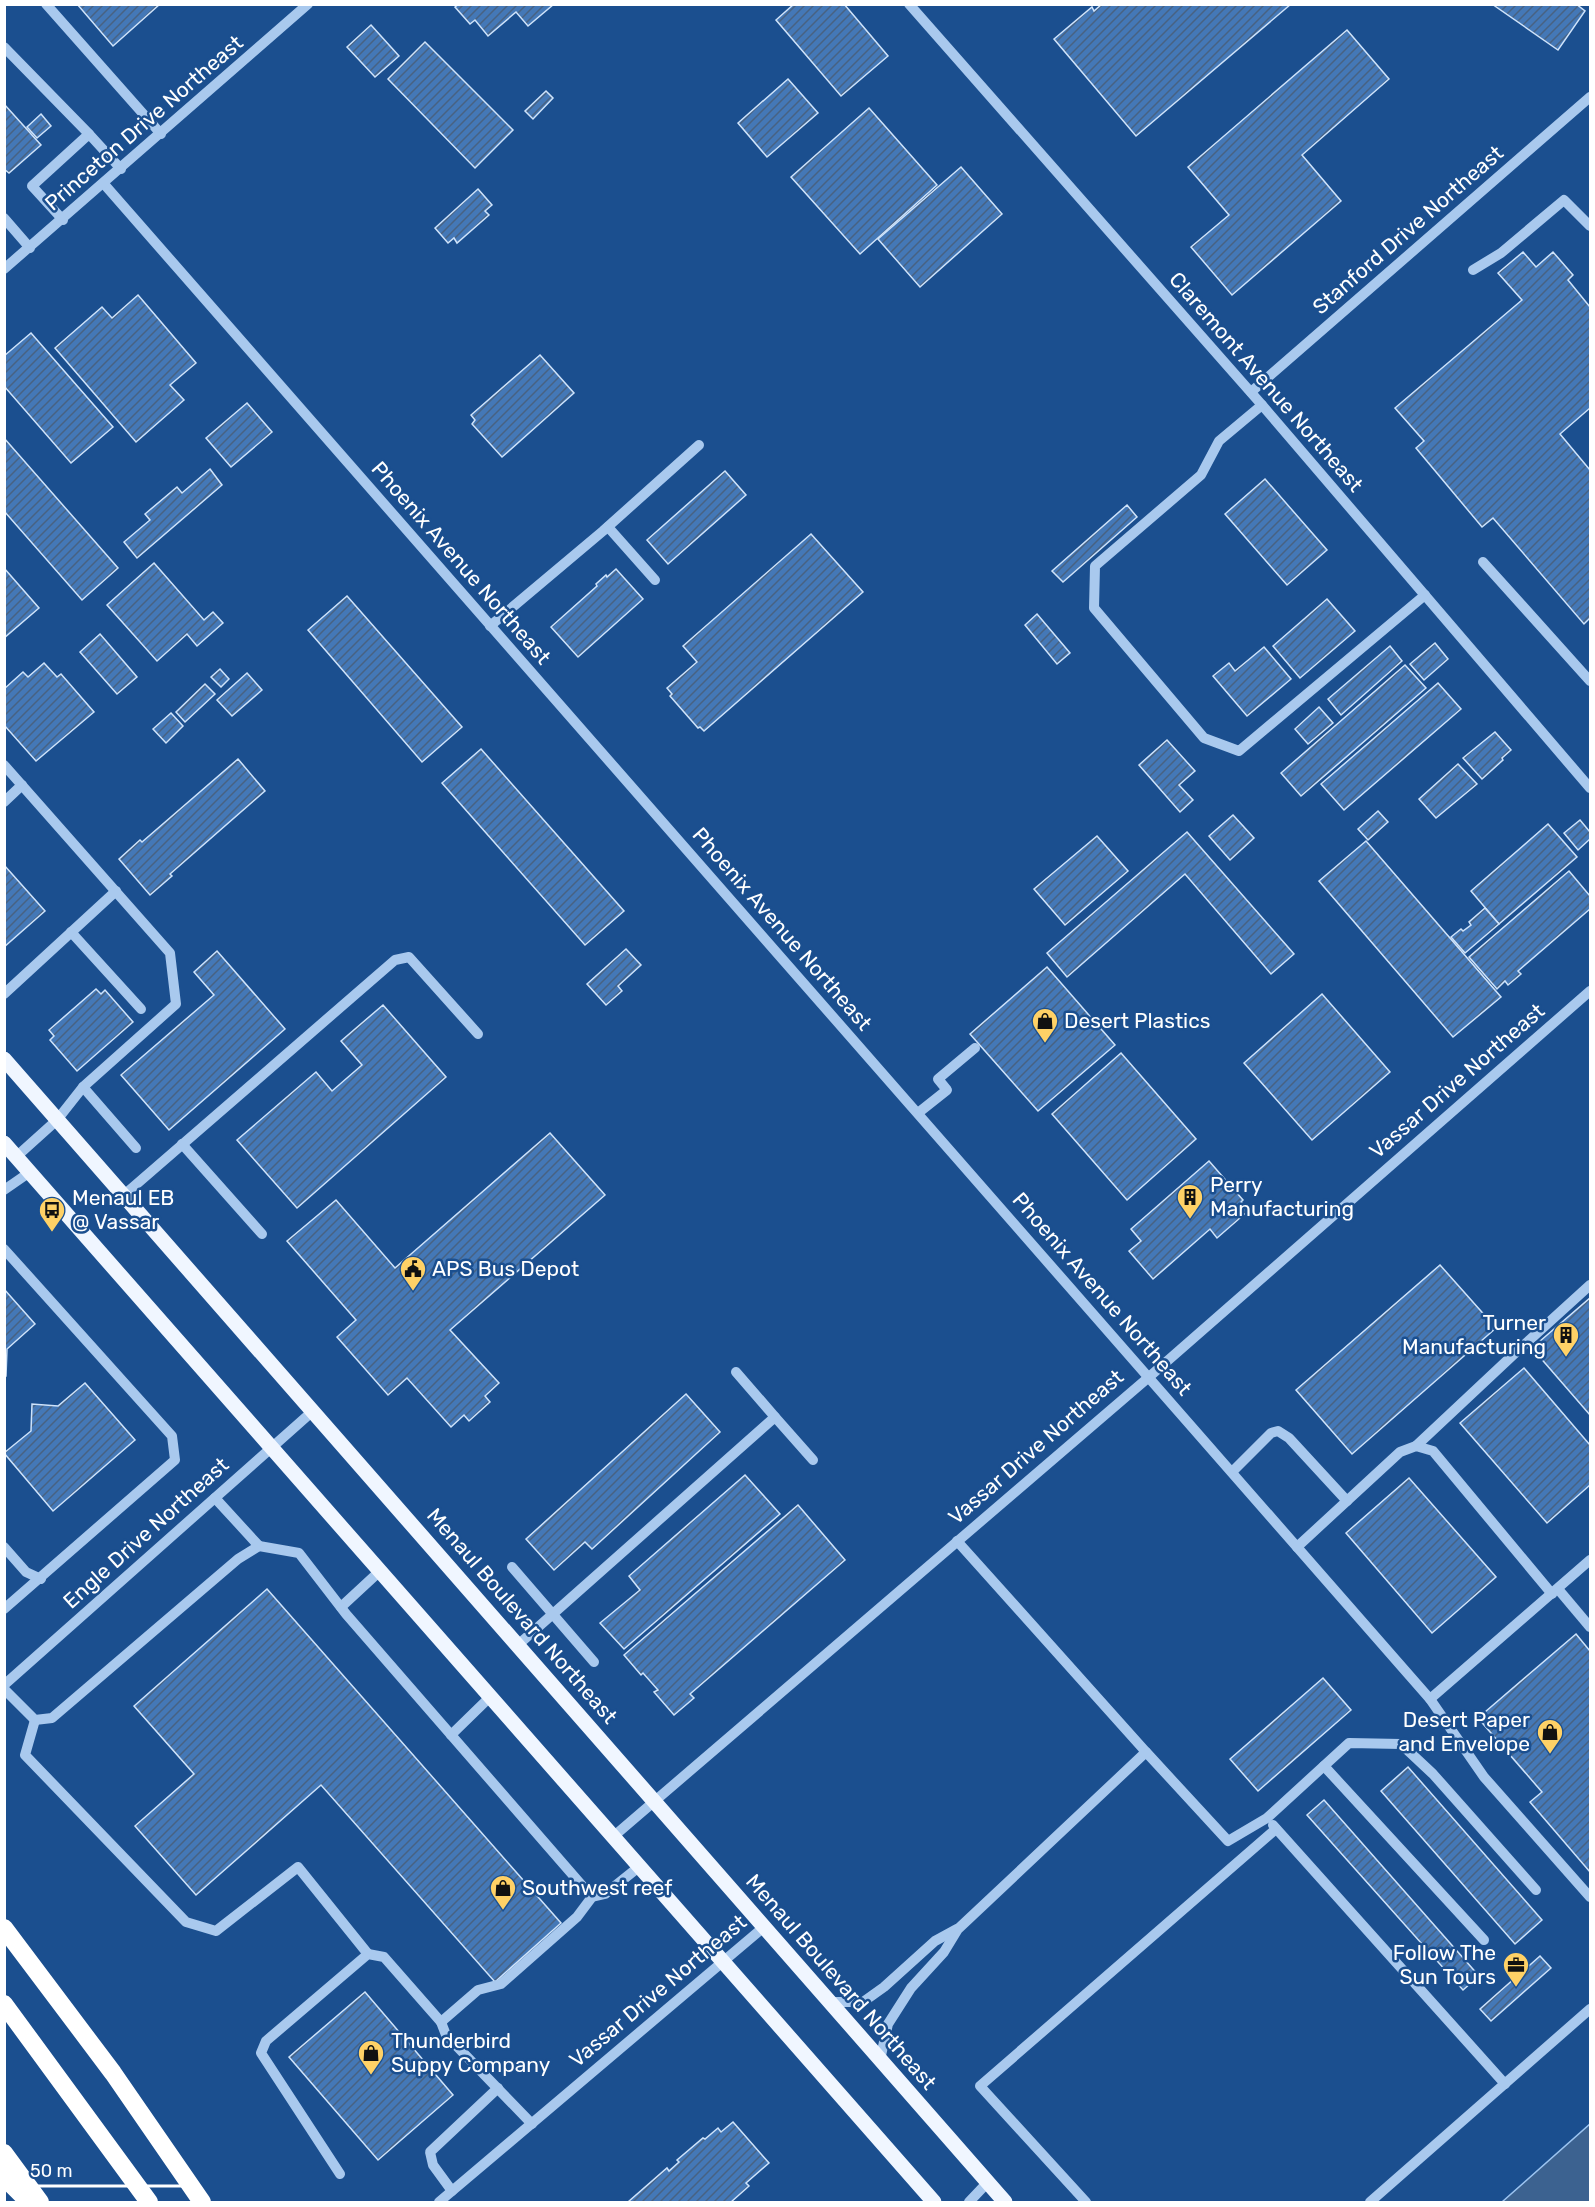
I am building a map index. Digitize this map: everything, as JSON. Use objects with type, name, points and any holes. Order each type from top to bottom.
[{"type":"highway","points":[[4,1928],[113,2073],[202,2202]]},
{"type":"highway","points":[[4,2004],[149,2202]]},
{"type":"highway","points":[[4,2153],[40,2202]]},
{"type":"highway","points":[[4,2177],[29,2202]]},
{"type":"main road","name":"Menaul Boulevard Northeast","points":[[4,1059],[519,1644],[1005,2202]]},
{"type":"main road","points":[[4,1143],[273,1446],[934,2202]]},
{"type":"street","points":[[46,4],[161,134]]},
{"type":"street","name":"Princeton Drive Northeast","points":[[4,269],[63,220],[308,4]]},
{"type":"street","name":"Claremont Avenue Northeast","points":[[909,4],[1251,392],[1590,788]]},
{"type":"street","points":[[4,47],[121,169]]},
{"type":"street","name":"Stanford Drive Northeast","points":[[1251,392],[1590,97]]},
{"type":"street","points":[[63,220],[32,186],[89,134]]},
{"type":"street","name":"Phoenix Avenue Northeast","points":[[104,184],[1430,1699],[1484,1777],[1590,1897]]},
{"type":"street","points":[[1473,270],[1501,253],[1564,200],[1590,226]]},
{"type":"street","points":[[4,218],[30,248]]},
{"type":"street","points":[[1262,405],[1219,441],[1201,475],[1095,566],[1094,608],[1204,738],[1239,751],[1425,595]]},
{"type":"street","points":[[490,626],[608,527],[699,445]]},
{"type":"street","points":[[608,527],[655,580]]},
{"type":"street","points":[[1483,562],[1590,681]]},
{"type":"street","points":[[4,765],[170,953],[176,1004],[83,1088],[57,1119],[17,1156]]},
{"type":"street","points":[[4,802],[22,785]]},
{"type":"street","points":[[4,994],[116,891]]},
{"type":"street","points":[[71,932],[141,1009]]},
{"type":"street","points":[[124,1195],[395,960],[409,957],[478,1034]]},
{"type":"street","name":"Vassar Drive Northeast","points":[[614,1836],[1149,1377],[1590,991]]},
{"type":"street","points":[[918,1113],[949,1092],[938,1079],[975,1048]]},
{"type":"street","points":[[83,1088],[136,1148]]},
{"type":"street","points":[[182,1144],[262,1234]]},
{"type":"street","points":[[4,1190],[30,1172]]},
{"type":"street","points":[[4,1249],[172,1436],[176,1460],[4,1609]]},
{"type":"street","points":[[1297,1547],[1400,1452],[1416,1446],[1590,1285]]},
{"type":"street","points":[[736,1372],[813,1460]]},
{"type":"street","name":"Engle Drive Northeast","points":[[4,1687],[314,1410]]},
{"type":"street","points":[[519,1644],[775,1417]]},
{"type":"street","points":[[1232,1472],[1271,1433],[1278,1431],[1289,1438],[1347,1501]]},
{"type":"street","points":[[1416,1446],[1433,1450],[1555,1591],[1590,1627]]},
{"type":"street","points":[[215,1498],[259,1546],[299,1553],[341,1607],[592,1898]]},
{"type":"street","points":[[957,1541],[1228,1841],[1267,1818],[1349,1743],[1401,1744],[1433,1774],[1536,1890]]},
{"type":"street","points":[[35,1720],[52,1718],[238,1559],[259,1546]]},
{"type":"street","points":[[4,1547],[26,1572],[41,1579]]},
{"type":"street","points":[[1430,1699],[1590,1560]]},
{"type":"street","points":[[512,1568],[594,1662]]},
{"type":"street","points":[[341,1607],[381,1570]]},
{"type":"street","points":[[4,1687],[35,1720]]},
{"type":"street","points":[[451,1735],[491,1696]]},
{"type":"street","points":[[35,1720],[25,1755],[186,1922],[216,1931],[298,1867],[368,1954],[384,1957],[441,2022],[446,2035],[532,2124]]},
{"type":"street","points":[[880,2060],[888,2024],[911,1988],[944,1952],[960,1927],[1025,1863],[1146,1752]]},
{"type":"street","points":[[1324,1766],[1484,1940]]},
{"type":"street","points":[[1267,1818],[1505,2084]]},
{"type":"street","points":[[1086,2202],[980,2086],[1276,1829]]},
{"type":"street","points":[[441,2022],[478,1990],[501,1984],[577,1917],[592,1898],[605,1894],[640,1866]]},
{"type":"street","name":"Vassar Drive Northeast","points":[[439,2202],[765,1926]]},
{"type":"street","points":[[830,2002],[863,2002],[884,1987],[935,1941],[960,1927]]},
{"type":"street","points":[[340,2174],[261,2054],[266,2041],[368,1954]]},
{"type":"street","points":[[1370,2202],[1590,2009]]},
{"type":"street","points":[[452,2191],[433,2165],[430,2152],[498,2088]]},
{"type":"street","points":[[969,2202],[987,2183]]},
{"type":"water","points":[[1590,2124],[1590,2202],[1502,2202]]},
{"type":"building","points":[[77,4],[160,4],[113,46]]},
{"type":"building","points":[[459,4],[554,4],[528,26],[516,12],[488,36],[475,20],[470,24],[455,7]]},
{"type":"building","points":[[794,4],[844,4],[888,56],[841,96],[776,20]]},
{"type":"building","points":[[1102,4],[1291,4],[1136,136],[1054,39],[1092,7],[1094,11]]},
{"type":"building","points":[[1492,4],[1576,4],[1585,11],[1558,50]]},
{"type":"building","points":[[371,25],[399,56],[375,77],[347,47]]},
{"type":"building","points":[[1347,30],[1389,79],[1302,155],[1341,201],[1232,295],[1191,247],[1229,215],[1188,167]]},
{"type":"building","points":[[425,42],[513,130],[475,168],[388,79]]},
{"type":"building","points":[[788,79],[818,113],[767,157],[738,123]]},
{"type":"building","points":[[546,91],[553,98],[533,119],[525,111]]},
{"type":"building","points":[[4,104],[41,145],[9,173],[4,169]]},
{"type":"building","points":[[869,108],[937,185],[860,254],[791,177]]},
{"type":"building","points":[[41,114],[51,126],[37,138],[27,127]]},
{"type":"building","points":[[961,167],[1002,214],[920,287],[878,239]]},
{"type":"building","points":[[478,189],[492,205],[485,211],[489,215],[457,243],[454,238],[448,243],[435,228]]},
{"type":"building","points":[[1523,252],[1536,267],[1553,252],[1573,275],[1568,280],[1590,307],[1590,408],[1560,434],[1590,470],[1590,618],[1584,624],[1493,518],[1482,527],[1416,448],[1424,441],[1395,408],[1522,300],[1498,273]]},
{"type":"building","points":[[138,295],[196,363],[170,385],[184,400],[136,442],[55,348],[102,307],[112,318]]},
{"type":"building","points":[[31,333],[113,427],[71,463],[4,386],[4,356]]},
{"type":"building","points":[[540,355],[574,393],[502,457],[472,424],[475,420],[471,415]]},
{"type":"building","points":[[247,403],[272,432],[231,467],[206,438]]},
{"type":"building","points":[[4,438],[118,568],[82,600],[4,511]]},
{"type":"building","points":[[210,469],[222,485],[137,558],[124,542],[150,520],[145,514],[177,487],[182,493]]},
{"type":"building","points":[[725,471],[746,495],[668,564],[647,540]]},
{"type":"building","points":[[1265,479],[1327,550],[1287,585],[1225,514]]},
{"type":"building","points":[[1127,505],[1137,517],[1063,582],[1052,571]]},
{"type":"building","points":[[811,534],[863,592],[704,731],[698,728],[670,696],[672,694],[667,688],[697,662],[683,646]]},
{"type":"building","points":[[154,563],[204,620],[213,612],[223,623],[197,646],[187,634],[157,661],[107,605]]},
{"type":"building","points":[[4,568],[39,608],[4,638]]},
{"type":"building","points":[[616,569],[643,599],[578,657],[551,627],[597,586],[596,584],[606,575],[607,577]]},
{"type":"building","points":[[347,596],[462,727],[422,762],[308,630]]},
{"type":"building","points":[[1327,599],[1355,631],[1300,678],[1273,646]]},
{"type":"building","points":[[1037,614],[1070,653],[1057,664],[1025,625]]},
{"type":"building","points":[[100,634],[137,677],[117,694],[80,652]]},
{"type":"building","points":[[1435,643],[1448,659],[1424,680],[1410,664]]},
{"type":"building","points":[[1390,646],[1402,661],[1341,715],[1328,699]]},
{"type":"building","points":[[1264,647],[1291,679],[1247,716],[1213,676],[1229,663],[1235,671]]},
{"type":"building","points":[[44,663],[57,677],[61,674],[94,712],[36,761],[4,725],[4,689],[23,672],[28,677]]},
{"type":"building","points":[[1405,665],[1426,688],[1301,796],[1281,773]]},
{"type":"building","points":[[220,669],[229,679],[221,687],[211,677]]},
{"type":"building","points":[[247,673],[262,690],[232,716],[217,700]]},
{"type":"building","points":[[1438,683],[1461,709],[1344,810],[1321,784]]},
{"type":"building","points":[[205,684],[215,694],[185,722],[176,712]]},
{"type":"building","points":[[1319,707],[1333,723],[1308,744],[1295,729]]},
{"type":"building","points":[[171,713],[183,726],[166,743],[153,729]]},
{"type":"building","points":[[1495,732],[1511,750],[1482,779],[1463,758]]},
{"type":"building","points":[[1167,740],[1195,771],[1179,785],[1193,800],[1180,812],[1139,765]]},
{"type":"building","points":[[481,749],[624,911],[585,945],[442,783]]},
{"type":"building","points":[[238,759],[265,791],[170,874],[172,876],[150,895],[119,859]]},
{"type":"building","points":[[1458,764],[1477,784],[1436,818],[1419,799]]},
{"type":"building","points":[[1378,811],[1388,822],[1368,840],[1358,829]]},
{"type":"building","points":[[1233,815],[1254,838],[1230,860],[1209,836]]},
{"type":"building","points":[[1580,820],[1590,832],[1590,839],[1578,850],[1564,833]]},
{"type":"building","points":[[1548,824],[1577,857],[1499,924],[1471,891]]},
{"type":"building","points":[[1187,832],[1294,954],[1271,974],[1185,874],[1067,977],[1047,953]]},
{"type":"building","points":[[1097,836],[1128,871],[1065,925],[1034,889]]},
{"type":"building","points":[[1366,841],[1501,997],[1453,1037],[1319,881]]},
{"type":"building","points":[[4,865],[45,911],[4,947]]},
{"type":"building","points":[[1569,871],[1590,896],[1590,909],[1518,971],[1521,974],[1508,985],[1505,981],[1497,989],[1469,957]]},
{"type":"building","points":[[1485,908],[1499,924],[1465,953],[1451,937],[1471,925],[1469,922]]},
{"type":"building","points":[[626,949],[641,965],[618,986],[622,991],[606,1005],[587,984]]},
{"type":"building","points":[[217,951],[285,1029],[169,1130],[121,1075],[214,995],[194,972]]},
{"type":"building","points":[[1047,967],[1115,1045],[1038,1111],[970,1034]]},
{"type":"building","points":[[96,989],[101,994],[105,990],[133,1022],[77,1071],[50,1040],[54,1036],[49,1030]]},
{"type":"building","points":[[1322,994],[1390,1072],[1312,1140],[1244,1063]]},
{"type":"building","points":[[383,1005],[446,1077],[297,1208],[237,1140],[316,1072],[332,1091],[362,1065],[341,1041]]},
{"type":"building","points":[[1121,1053],[1196,1139],[1127,1200],[1052,1114]]},
{"type":"building","name":"APS Bus Depot","points":[[550,1133],[605,1195],[450,1330],[499,1383],[485,1396],[490,1402],[469,1421],[464,1415],[451,1427],[407,1378],[388,1395],[337,1337],[356,1320],[287,1241],[336,1200],[395,1268]]},
{"type":"building","name":"Perry Manufacturing","points":[[1209,1161],[1243,1200],[1241,1202],[1248,1211],[1217,1238],[1210,1229],[1153,1279],[1129,1251],[1141,1241],[1131,1229]]},
{"type":"building","points":[[1440,1265],[1496,1328],[1352,1454],[1296,1390]]},
{"type":"building","points":[[4,1289],[35,1324],[7,1349],[6,1376],[4,1376]]},
{"type":"building","name":"Turner Manufacturing","points":[[1590,1298],[1590,1415],[1532,1348]]},
{"type":"building","points":[[1524,1368],[1590,1445],[1590,1485],[1547,1523],[1460,1423]]},
{"type":"building","points":[[85,1383],[135,1440],[53,1511],[4,1453],[31,1431],[32,1404],[58,1406]]},
{"type":"building","points":[[686,1394],[720,1432],[592,1549],[585,1542],[554,1570],[526,1539]]},
{"type":"building","points":[[745,1475],[780,1514],[624,1649],[600,1623],[640,1590],[629,1576]]},
{"type":"building","points":[[1409,1478],[1496,1577],[1432,1633],[1346,1533]]},
{"type":"building","points":[[798,1505],[845,1560],[690,1694],[694,1698],[674,1715],[654,1692],[658,1690],[624,1655]]},
{"type":"building","points":[[267,1589],[561,1923],[495,1982],[321,1785],[196,1895],[135,1826],[194,1774],[134,1706]]},
{"type":"building","name":"Desert Paper and Envelope","points":[[1576,1634],[1590,1651],[1590,1872],[1530,1802],[1542,1792],[1478,1718]]},
{"type":"building","points":[[1323,1678],[1351,1710],[1258,1791],[1230,1759]]},
{"type":"building","points":[[1408,1767],[1542,1920],[1515,1944],[1381,1791]]},
{"type":"building","points":[[1324,1800],[1479,1976],[1463,1990],[1307,1815]]},
{"type":"building","name":"Follow The Sun Tours","points":[[1540,1956],[1551,1968],[1491,2021],[1480,2009]]},
{"type":"building","name":"Thunderbird Suppy Company","points":[[365,1992],[453,2095],[378,2160],[289,2057]]},
{"type":"building","points":[[733,2122],[769,2163],[746,2183],[749,2186],[731,2202],[628,2202],[667,2168],[669,2171],[679,2162],[677,2160],[703,2138],[705,2139],[718,2128],[721,2132]]},
{"type":"place","name":"Desert Plastics","points":[[1045,1044]]},
{"type":"place","name":"Perry Manufacturing","points":[[1190,1220]]},
{"type":"place","name":"Menaul EB @ Vassar","points":[[52,1233]]},
{"type":"place","name":"APS Bus Depot","points":[[413,1292]]},
{"type":"place","name":"Turner Manufacturing","points":[[1566,1358]]},
{"type":"place","name":"Desert Paper and Envelope","points":[[1550,1755]]},
{"type":"place","name":"Southwest reef","points":[[503,1911]]},
{"type":"place","name":"Follow The Sun Tours","points":[[1516,1988]]},
{"type":"place","name":"Thunderbird Suppy Company","points":[[371,2076]]}]
